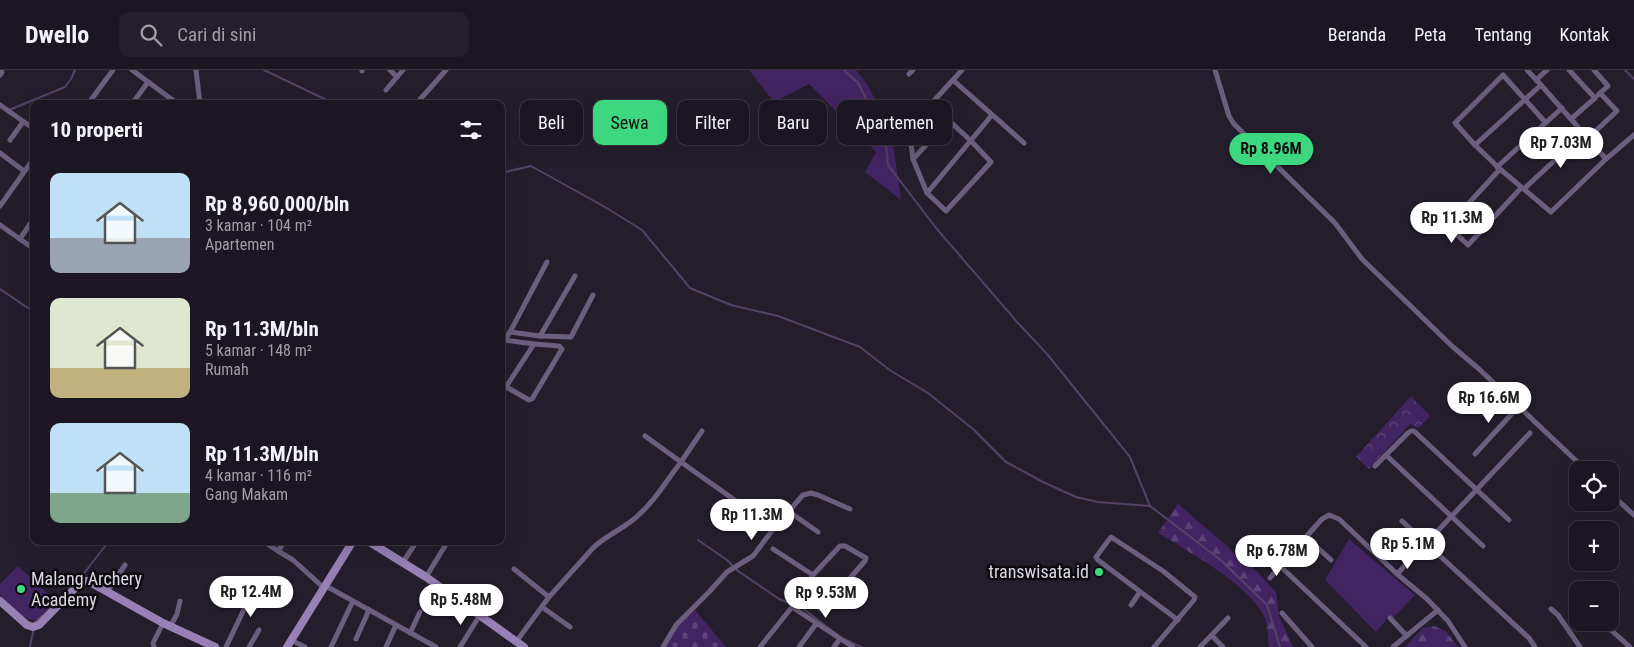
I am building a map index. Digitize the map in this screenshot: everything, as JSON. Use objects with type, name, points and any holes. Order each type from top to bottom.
[{"type":"street","points":[[0,70],[2,72],[0,75]]},
{"type":"street","points":[[91,100],[113,70]]},
{"type":"street","points":[[132,70],[172,100]]},
{"type":"street","points":[[196,70],[200,100]]},
{"type":"street","points":[[390,70],[397,77]]},
{"type":"street","points":[[386,90],[403,70]]},
{"type":"street","points":[[420,100],[446,70]]},
{"type":"street","points":[[935,100],[962,70]]},
{"type":"street","points":[[1215,70],[1229,116],[1234,124],[1335,223],[1362,260],[1576,461]]},
{"type":"street","points":[[1527,70],[1606,158]]},
{"type":"street","points":[[1475,145],[1526,99],[1547,70]]},
{"type":"street","points":[[1569,70],[1595,98]]},
{"type":"street","points":[[1571,119],[1608,86],[1594,70]]},
{"type":"street","points":[[1546,123],[1503,75],[1455,123],[1498,168],[1551,212],[1606,158],[1634,135]]},
{"type":"street","points":[[953,80],[1024,143]]},
{"type":"street","points":[[135,100],[148,82]]},
{"type":"street","points":[[1562,108],[1498,168],[1448,226],[1468,245],[1523,189],[1617,111],[1600,93]]},
{"type":"street","points":[[0,106],[30,127]]},
{"type":"street","points":[[927,193],[992,114]]},
{"type":"street","points":[[10,140],[22,121]]},
{"type":"street","points":[[911,145],[913,159],[927,193],[946,211],[990,162],[952,123]]},
{"type":"street","points":[[913,159],[926,145]]},
{"type":"street","points":[[0,153],[24,171]]},
{"type":"street","points":[[0,206],[30,163]]},
{"type":"street","points":[[20,238],[30,224]]},
{"type":"street","points":[[0,225],[30,246]]},
{"type":"street","points":[[505,338],[510,332],[547,262]]},
{"type":"street","points":[[540,336],[575,276]]},
{"type":"street","points":[[510,332],[540,336],[571,337],[593,295]]},
{"type":"street","points":[[505,341],[561,346],[562,349],[532,399],[529,400],[505,387]]},
{"type":"street","points":[[505,383],[534,344]]},
{"type":"street","points":[[1475,454],[1518,407]]},
{"type":"street","points":[[1375,466],[1411,430],[1414,431],[1509,520]]},
{"type":"street","points":[[516,642],[550,596],[600,541],[640,514],[681,462],[702,431]]},
{"type":"street","points":[[1397,574],[1530,433]]},
{"type":"street","points":[[645,436],[774,528]]},
{"type":"street","points":[[1386,455],[1483,546]]},
{"type":"street","points":[[662,647],[676,625],[710,592],[727,572],[753,556],[774,528],[803,495],[811,493],[818,495],[850,510]]},
{"type":"street","points":[[1619,501],[1634,515]]},
{"type":"street","points":[[788,512],[818,532]]},
{"type":"street","points":[[1270,578],[1322,519],[1329,515],[1336,517],[1397,574],[1428,599],[1448,621],[1465,647]]},
{"type":"street","points":[[1402,521],[1529,638],[1535,647]]},
{"type":"street","points":[[1154,647],[1178,620],[1194,600],[1194,595],[1164,571],[1111,537],[1096,558],[1178,620]]},
{"type":"street","points":[[1306,537],[1331,560]]},
{"type":"street","points":[[269,545],[293,560],[325,587],[436,647]]},
{"type":"street","points":[[278,551],[282,545]]},
{"type":"street","points":[[305,647],[289,644],[351,545]]},
{"type":"street","points":[[375,545],[426,577],[524,647]]},
{"type":"street","points":[[403,562],[414,545]]},
{"type":"street","points":[[426,577],[446,545]]},
{"type":"street","points":[[760,647],[792,605],[793,592],[800,592],[819,609],[824,608],[866,558],[845,546],[840,546],[800,592]]},
{"type":"street","points":[[773,549],[813,575]]},
{"type":"street","points":[[106,593],[125,565]]},
{"type":"street","points":[[1280,566],[1366,647]]},
{"type":"street","points":[[514,569],[550,596]]},
{"type":"street","points":[[226,647],[258,580]]},
{"type":"street","points":[[0,600],[27,625],[33,627],[39,625],[83,581],[88,581],[106,593],[166,625],[216,647]]},
{"type":"street","points":[[1131,605],[1140,592]]},
{"type":"street","points":[[154,647],[153,643],[177,614],[180,601]]},
{"type":"street","points":[[331,647],[353,601]]},
{"type":"street","points":[[792,605],[816,624],[853,647]]},
{"type":"street","points":[[542,607],[570,627]]},
{"type":"street","points":[[1551,609],[1558,615],[1580,647]]},
{"type":"street","points":[[356,639],[369,610]]},
{"type":"street","points":[[1393,647],[1438,610]]},
{"type":"street","points":[[410,632],[420,612]]},
{"type":"street","points":[[1282,613],[1312,647]]},
{"type":"street","points":[[460,647],[480,615]]},
{"type":"street","points":[[1200,647],[1228,618]]},
{"type":"street","points":[[1390,618],[1406,636]]},
{"type":"street","points":[[799,647],[816,624]]},
{"type":"street","points":[[386,647],[396,626]]},
{"type":"street","points":[[248,647],[259,630]]},
{"type":"street","points":[[1613,631],[1630,647]]},
{"type":"street","points":[[1212,636],[1223,647]]},
{"type":"street","points":[[834,647],[840,640]]},
{"type":"green space","points":[[749,70],[856,70],[867,84],[875,100],[837,100],[837,112],[827,100],[809,84],[778,100],[772,100]]},
{"type":"green space","points":[[869,145],[893,145],[901,200],[865,172],[876,152]]},
{"type":"green space","points":[[1411,396],[1430,416],[1419,428],[1410,424],[1369,469],[1356,457]]},
{"type":"green space","points":[[1178,504],[1235,555],[1246,560],[1276,592],[1279,616],[1293,647],[1269,647],[1264,616],[1245,592],[1201,559],[1158,533]]},
{"type":"green space","points":[[1349,539],[1415,595],[1393,618],[1390,615],[1376,632],[1325,580]]},
{"type":"green space","name":"Malang Archery Academy","points":[[18,566],[56,602],[36,620],[21,614],[0,595],[0,584]]},
{"type":"green space","points":[[695,610],[726,647],[664,647],[678,626]]},
{"type":"green space","points":[[1434,626],[1446,631],[1458,647],[1405,647],[1423,628]]},
{"type":"waterway","points":[[33,100],[65,87],[75,70]]},
{"type":"waterway","points":[[264,70],[327,100]]},
{"type":"waterway","points":[[844,70],[858,83],[885,134],[888,165],[936,228],[1047,354],[1130,457],[1150,506],[1222,561],[1267,605],[1280,647]]},
{"type":"waterway","points":[[1625,70],[1634,79]]},
{"type":"waterway","points":[[9,110],[30,101]]},
{"type":"waterway","points":[[505,172],[531,166],[642,230],[690,288],[731,305],[778,316],[860,347],[891,371],[928,393],[973,429],[1006,462],[1043,482],[1076,497],[1098,502],[1150,506]]},
{"type":"waterway","points":[[0,289],[30,309]]},
{"type":"waterway","points":[[698,540],[727,560],[738,571],[779,599],[802,608],[838,635]]},
{"type":"waterway","points":[[78,581],[106,545]]},
{"type":"waterway","points":[[34,623],[51,608]]},
{"type":"waterway","points":[[30,647],[33,632]]},
{"type":"waterway","points":[[844,639],[861,647]]},
{"type":"place","name":"transwisata.id","points":[[1099,572]]},
{"type":"place","name":"Malang Archery Academy","points":[[21,589]]}]
